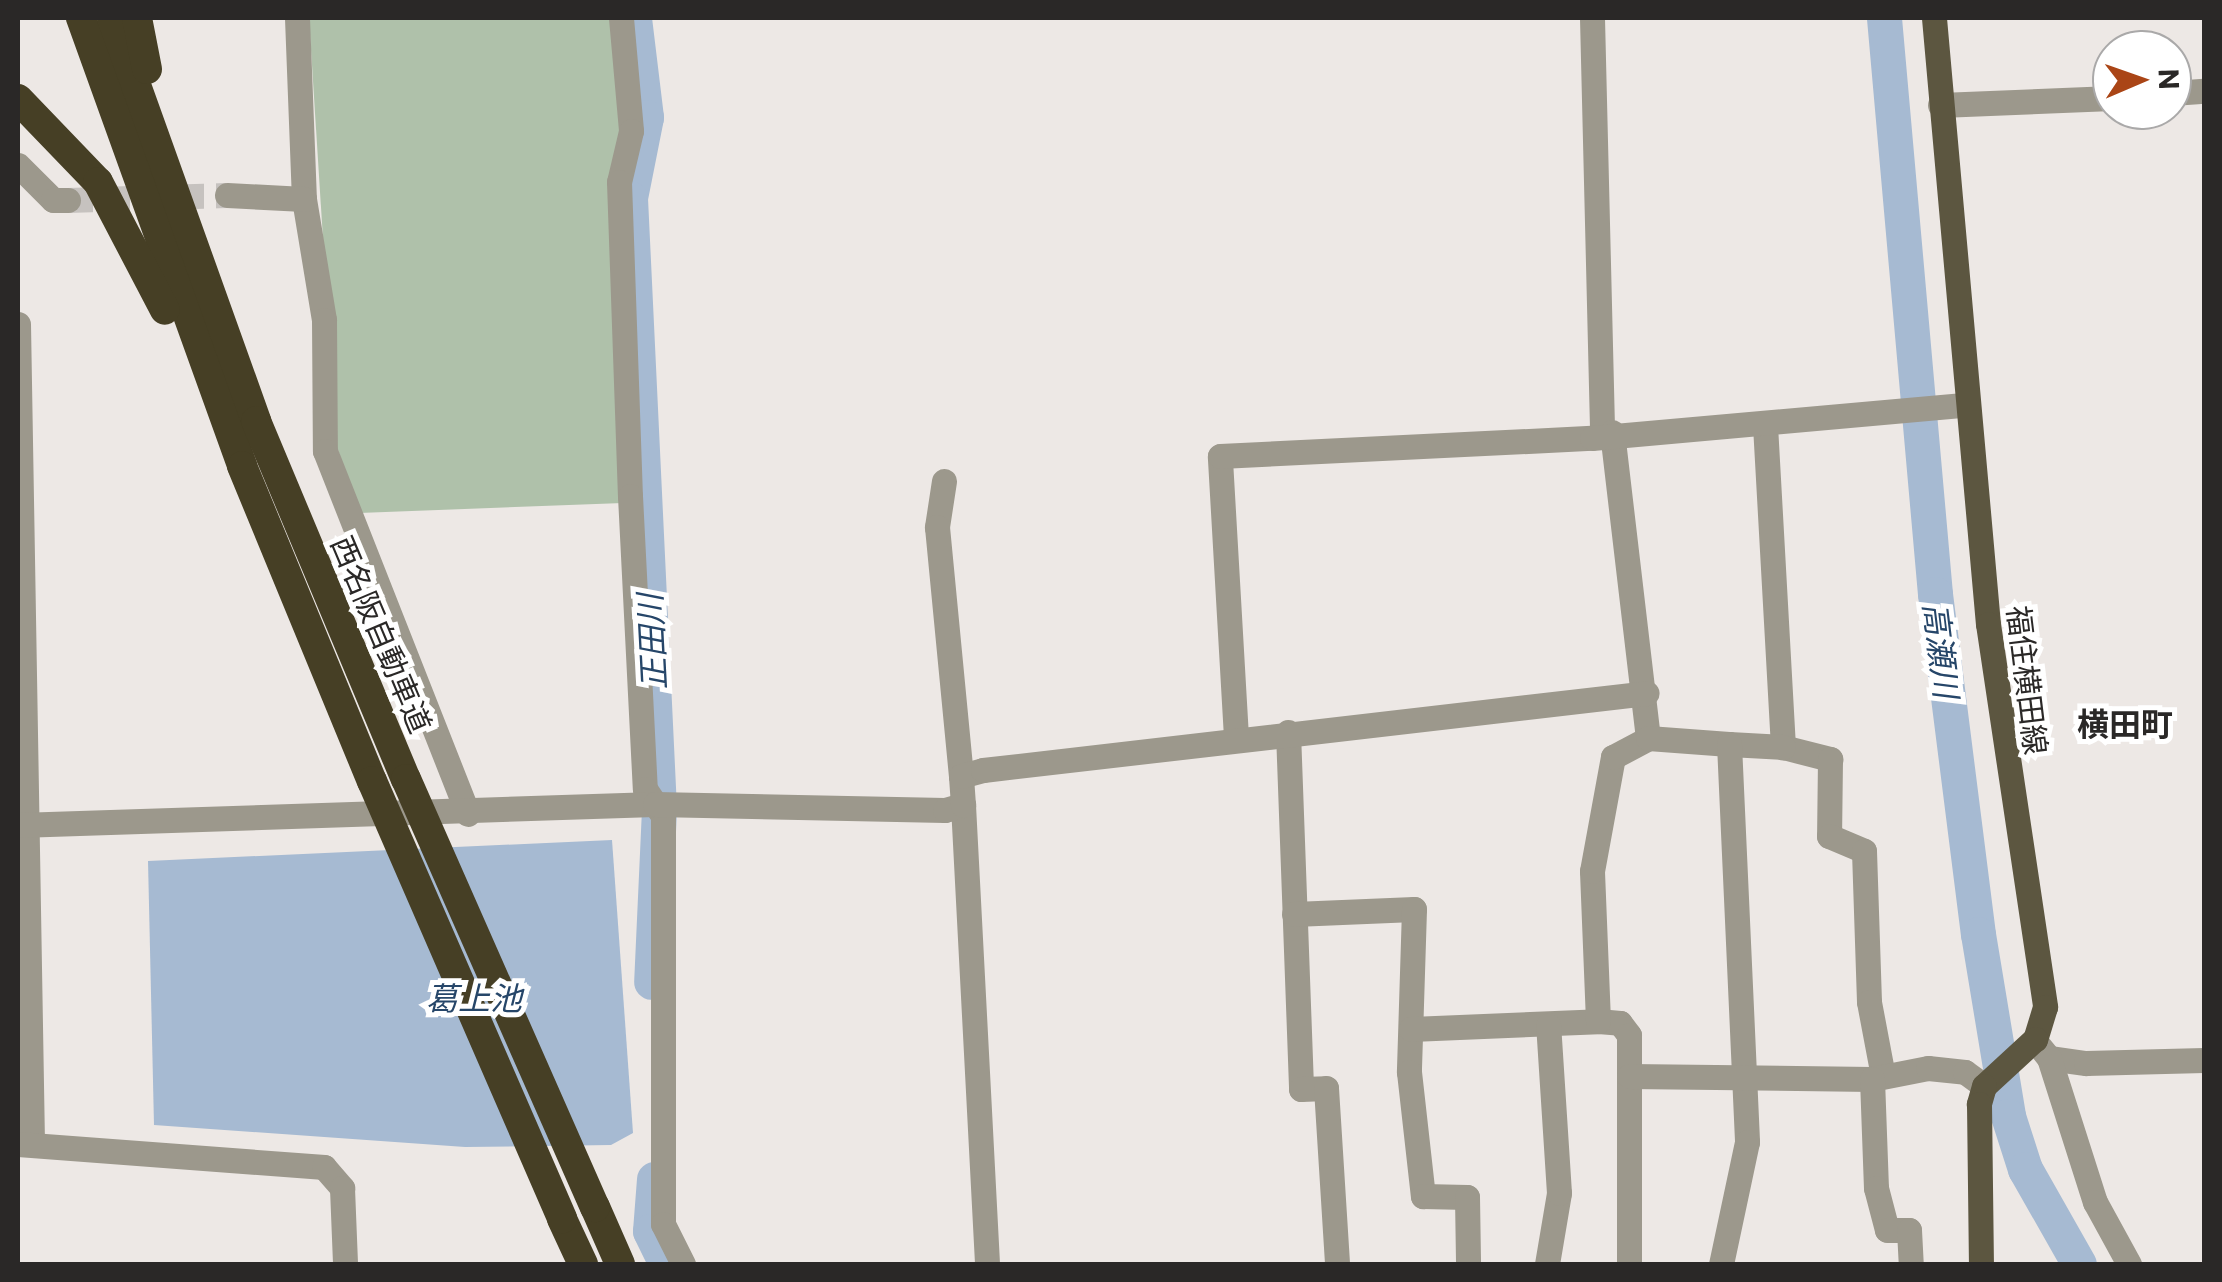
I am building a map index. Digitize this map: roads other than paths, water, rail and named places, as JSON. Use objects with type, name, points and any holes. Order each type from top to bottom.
[{"type":"highway","points":[[81,18],[242,466],[372,781],[583,1264]]},
{"type":"highway","name":"西名阪自動車道","points":[[112,18],[256,421],[406,779],[620,1264]]},
{"type":"highway","points":[[137,18],[256,421]]},
{"type":"highway","points":[[18,100],[104,191],[242,466]]},
{"type":"main road","name":"福住横田線","points":[[1934,18],[1956,406],[2045,1007],[2042,1049]]},
{"type":"main road","points":[[1980,1264],[1984,1086],[2042,1049]]},
{"type":"street","points":[[297,18],[304,199],[324,320],[325,451],[468,814]]},
{"type":"street","points":[[621,18],[631,130],[619,182],[645,790],[655,804],[664,836],[663,1224],[683,1264]]},
{"type":"street","points":[[1592,18],[1607,434],[1646,694],[1648,738]]},
{"type":"street","points":[[1940,106],[2092,99]]},
{"type":"street","points":[[18,164],[53,200],[68,200]]},
{"type":"street","points":[[227,195],[304,199]]},
{"type":"street","points":[[18,324],[25,1144],[324,1167],[342,1188],[344,1264]]},
{"type":"street","points":[[1236,737],[1220,456],[1766,424],[1956,406]]},
{"type":"street","points":[[1766,424],[1783,747]]},
{"type":"street","points":[[944,481],[937,527],[963,805],[987,1264]]},
{"type":"street","points":[[961,776],[1236,737],[1646,694]]},
{"type":"street","points":[[1288,732],[1300,1090],[1326,1088],[1338,1264]]},
{"type":"street","points":[[1598,1021],[1598,832],[1613,757],[1648,738],[1783,747],[1830,759],[1829,836],[1864,851],[1869,1002],[1878,1077],[1876,1188],[1888,1230],[1910,1230],[1911,1264]]},
{"type":"street","points":[[1721,1264],[1747,1142],[1729,744]]},
{"type":"street","points":[[23,822],[468,814],[655,804],[963,805]]},
{"type":"street","points":[[1294,914],[1414,909],[1411,1028],[1422,1196],[1467,1197],[1468,1264]]},
{"type":"street","points":[[1411,1028],[1620,1023],[1629,1036],[1628,1264]]},
{"type":"street","points":[[1547,1264],[1560,1193],[1548,1025]]},
{"type":"street","points":[[2129,1264],[2095,1202],[2042,1049],[2204,1060]]},
{"type":"street","points":[[1629,1076],[1744,1070],[1878,1077],[1928,1068],[1965,1072],[1984,1086]]},
{"type":"water","name":"葛上池","points":[[612,840],[633,1133],[611,1145],[465,1147],[154,1125],[148,861]]},
{"type":"waterway","name":"正田川","points":[[634,18],[646,117],[630,198],[659,809],[651,982]]},
{"type":"waterway","name":"高瀬川","points":[[1884,18],[1935,594],[1978,934],[2008,1116],[2025,1169],[2079,1264]]},
{"type":"waterway","name":"正田川","points":[[654,1179],[650,1231],[666,1264]]},
{"type":"tunnel","points":[[68,200],[227,195]]},
{"type":"district","name":"横田町","points":[[2125,723]]}]
